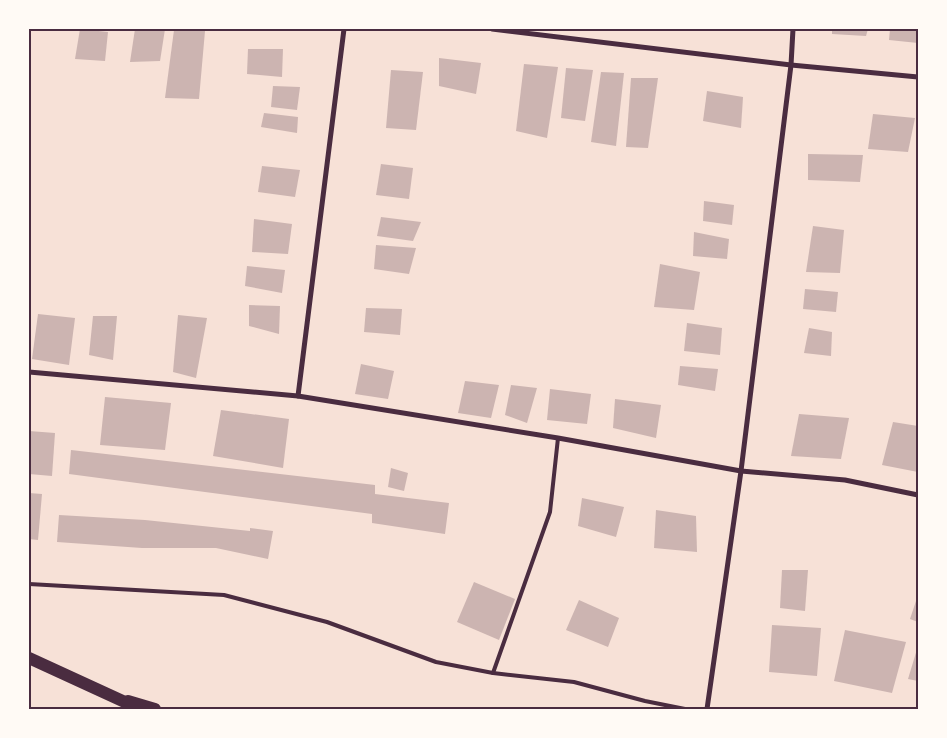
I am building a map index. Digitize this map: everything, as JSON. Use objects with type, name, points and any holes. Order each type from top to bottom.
[{"type":"main road","points":[[29,658],[136,709]]},
{"type":"main road","points":[[107,694],[154,709]]},
{"type":"street","points":[[298,396],[344,29]]},
{"type":"street","points":[[492,29],[791,65],[918,76]]},
{"type":"street","points":[[707,709],[742,471],[791,65],[793,29]]},
{"type":"street","points":[[29,372],[298,396],[558,438],[742,471],[845,480],[918,495]]},
{"type":"lane","points":[[493,673],[550,512],[558,438]]},
{"type":"lane","points":[[29,584],[224,595],[327,622],[436,662],[493,673],[574,682],[644,701],[685,709]]},
{"type":"building","points":[[80,29],[108,32],[105,61],[75,59]]},
{"type":"building","points":[[135,29],[165,29],[160,61],[130,62]]},
{"type":"building","points":[[832,29],[868,29],[866,36],[832,34]]},
{"type":"building","points":[[890,29],[918,29],[918,43],[889,40]]},
{"type":"building","points":[[174,30],[205,31],[199,99],[165,98]]},
{"type":"building","points":[[248,49],[283,49],[282,77],[247,74]]},
{"type":"building","points":[[439,58],[481,63],[476,94],[439,86]]},
{"type":"building","points":[[524,64],[558,67],[547,138],[516,131]]},
{"type":"building","points":[[566,68],[593,70],[585,121],[561,118]]},
{"type":"building","points":[[391,70],[423,72],[416,130],[386,128]]},
{"type":"building","points":[[601,72],[624,73],[616,146],[591,142]]},
{"type":"building","points":[[631,78],[658,78],[648,148],[626,147]]},
{"type":"building","points":[[273,86],[300,87],[297,110],[271,107]]},
{"type":"building","points":[[707,91],[743,97],[741,128],[703,121]]},
{"type":"building","points":[[264,113],[298,117],[297,133],[261,127]]},
{"type":"building","points":[[873,114],[915,118],[908,152],[868,149]]},
{"type":"building","points":[[808,154],[863,155],[860,182],[808,180]]},
{"type":"building","points":[[381,164],[413,168],[409,199],[376,195]]},
{"type":"building","points":[[262,166],[300,170],[295,197],[258,192]]},
{"type":"building","points":[[704,201],[734,205],[732,225],[703,221]]},
{"type":"building","points":[[381,217],[421,222],[413,241],[377,236]]},
{"type":"building","points":[[254,219],[292,224],[288,254],[252,252]]},
{"type":"building","points":[[813,226],[844,230],[840,273],[806,272]]},
{"type":"building","points":[[694,232],[729,239],[727,259],[693,256]]},
{"type":"building","points":[[376,245],[416,248],[409,274],[374,269]]},
{"type":"building","points":[[660,264],[700,272],[694,310],[654,307]]},
{"type":"building","points":[[247,266],[285,270],[282,293],[245,286]]},
{"type":"building","points":[[805,289],[838,292],[836,312],[803,309]]},
{"type":"building","points":[[249,305],[280,306],[279,334],[249,326]]},
{"type":"building","points":[[366,308],[402,309],[400,335],[364,332]]},
{"type":"building","points":[[38,314],[75,318],[69,365],[32,359]]},
{"type":"building","points":[[178,315],[207,318],[196,378],[173,372]]},
{"type":"building","points":[[93,316],[117,316],[113,360],[89,355]]},
{"type":"building","points":[[687,323],[722,328],[720,355],[684,351]]},
{"type":"building","points":[[809,328],[832,332],[831,356],[804,353]]},
{"type":"building","points":[[361,364],[394,371],[388,399],[355,394]]},
{"type":"building","points":[[680,366],[718,369],[715,391],[678,385]]},
{"type":"building","points":[[465,381],[499,385],[491,418],[458,413]]},
{"type":"building","points":[[511,385],[537,388],[527,423],[505,415]]},
{"type":"building","points":[[550,389],[591,394],[587,424],[547,420]]},
{"type":"building","points":[[105,397],[171,403],[165,450],[100,445]]},
{"type":"building","points":[[615,399],[661,405],[656,438],[613,428]]},
{"type":"building","points":[[221,410],[289,419],[283,468],[213,456]]},
{"type":"building","points":[[799,414],[849,418],[841,459],[791,456]]},
{"type":"building","points":[[893,422],[918,426],[918,472],[882,465]]},
{"type":"building","points":[[29,431],[55,433],[52,476],[29,474]]},
{"type":"building","points":[[71,450],[375,485],[375,494],[449,503],[445,534],[372,523],[372,514],[69,474]]},
{"type":"building","points":[[391,468],[408,473],[404,491],[388,487]]},
{"type":"building","points":[[29,493],[42,494],[38,540],[29,539]]},
{"type":"building","points":[[582,498],[624,507],[616,537],[578,526]]},
{"type":"building","points":[[656,510],[696,516],[697,552],[654,548]]},
{"type":"building","points":[[59,515],[145,520],[250,531],[250,528],[273,531],[268,559],[216,548],[142,548],[57,542]]},
{"type":"building","points":[[782,570],[808,570],[805,611],[780,608]]},
{"type":"building","points":[[474,582],[515,599],[499,640],[457,622]]},
{"type":"building","points":[[918,595],[918,622],[910,619]]},
{"type":"building","points":[[579,600],[619,618],[608,647],[566,630]]},
{"type":"building","points":[[772,625],[821,628],[817,676],[769,672]]},
{"type":"building","points":[[845,630],[906,642],[892,693],[834,681]]},
{"type":"building","points":[[918,646],[918,681],[908,679]]}]
